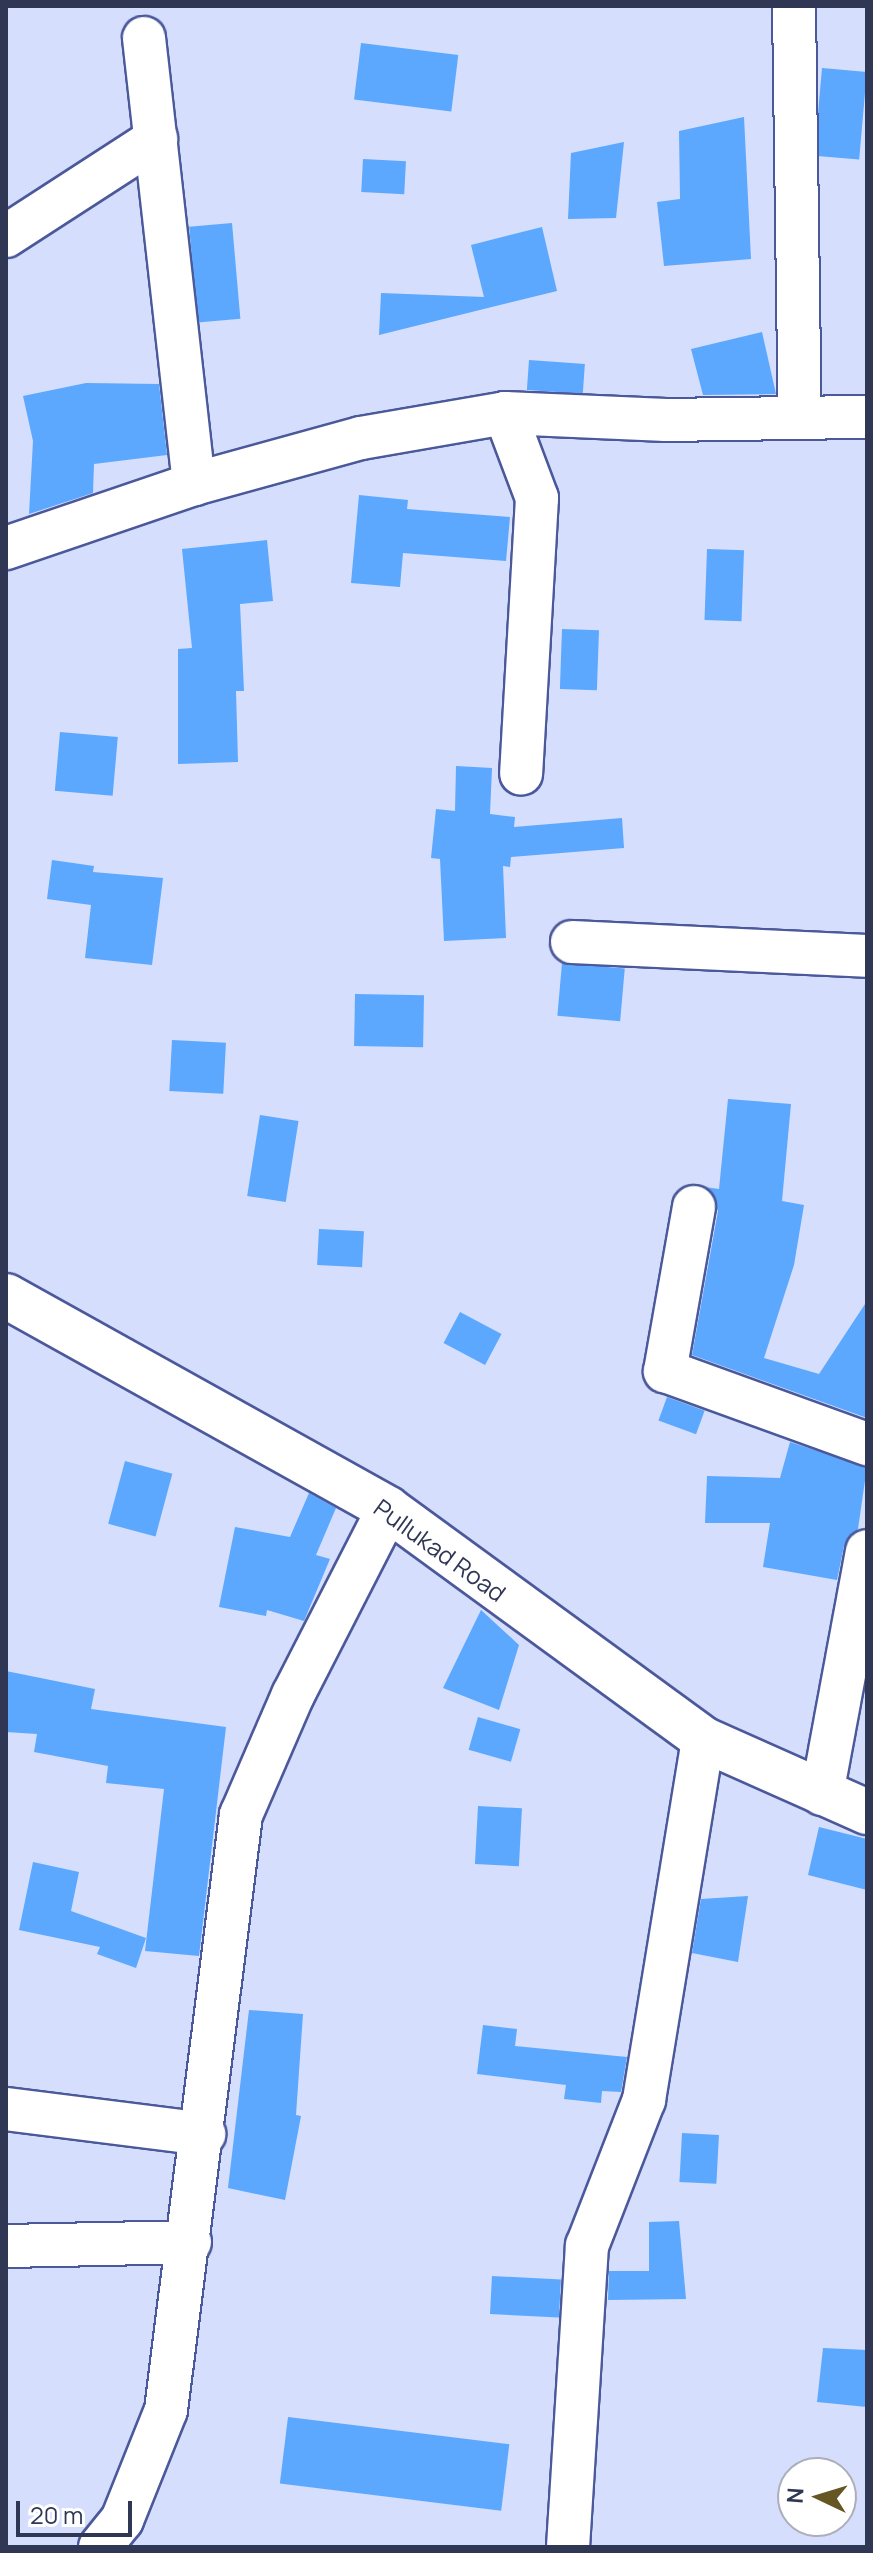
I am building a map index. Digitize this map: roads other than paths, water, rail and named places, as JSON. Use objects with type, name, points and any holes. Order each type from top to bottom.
[{"type":"street","points":[[794,6],[800,416]]},
{"type":"street","points":[[144,38],[194,484]]},
{"type":"street","points":[[6,236],[156,139]]},
{"type":"street","points":[[505,413],[537,498],[521,774]]},
{"type":"street","points":[[6,548],[194,484],[361,438],[505,413],[666,420],[867,417]]},
{"type":"street","points":[[572,942],[867,956]]},
{"type":"street","points":[[694,1207],[665,1371],[867,1444]]},
{"type":"street","name":"Pullukad Road","points":[[6,1296],[388,1509],[703,1739],[867,1812]]},
{"type":"street","points":[[100,2547],[122,2520],[166,2410],[204,2134],[241,1815],[287,1708],[388,1509]]},
{"type":"street","points":[[822,1794],[867,1551]]},
{"type":"street","points":[[568,2547],[587,2246],[644,2100],[703,1739]]},
{"type":"street","points":[[6,2109],[204,2134]]},
{"type":"street","points":[[6,2246],[190,2242]]}]
